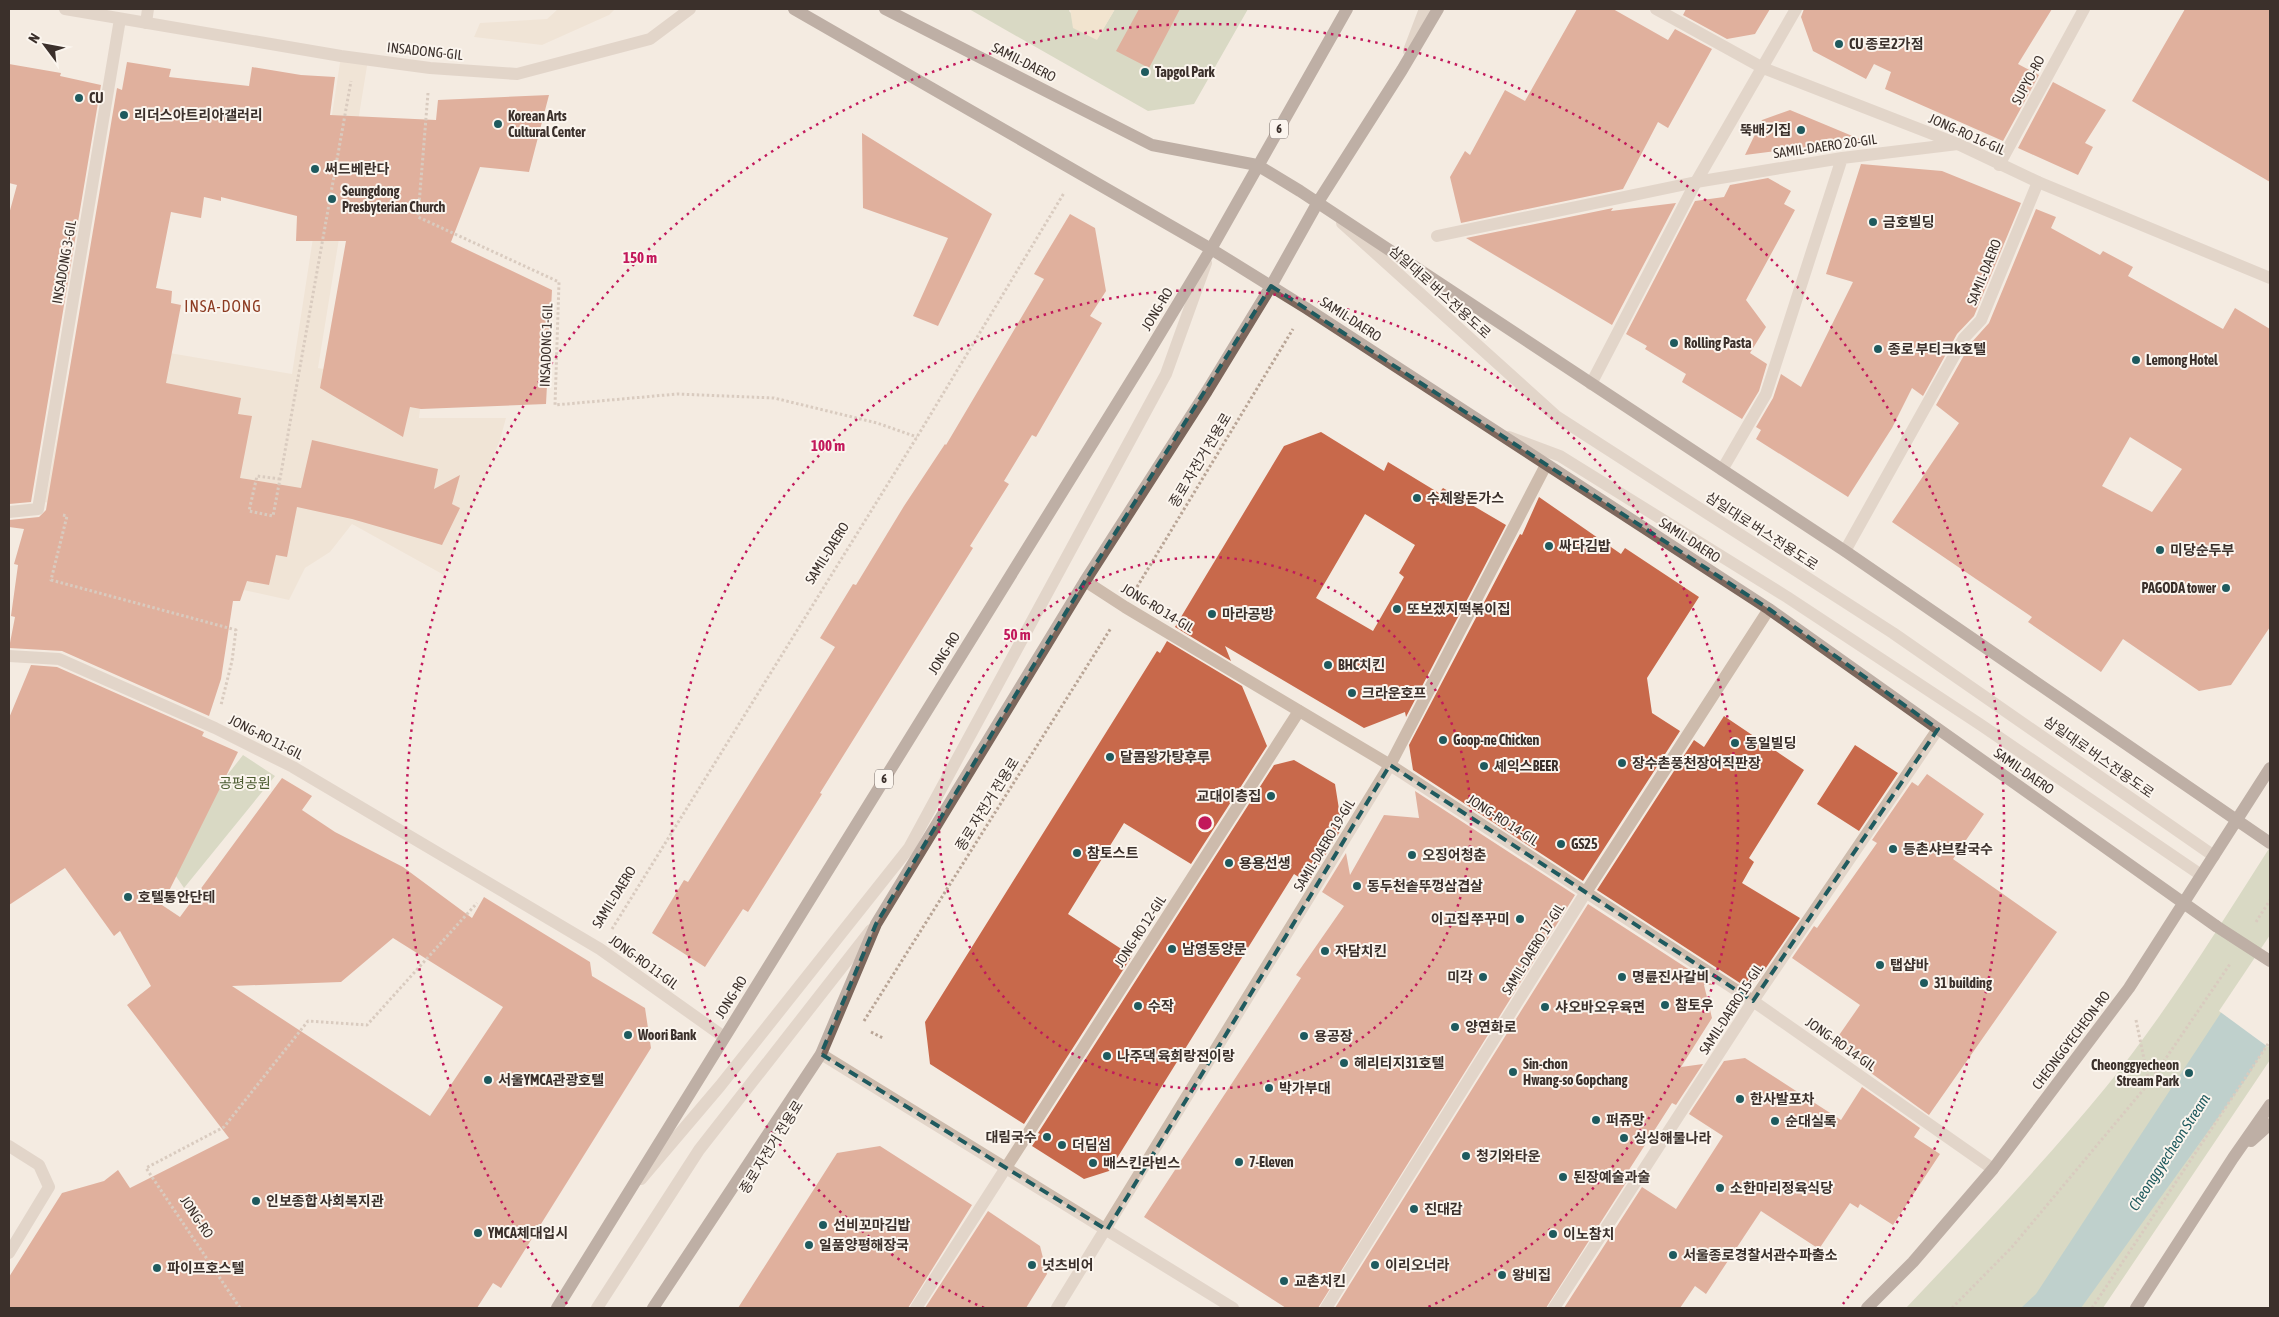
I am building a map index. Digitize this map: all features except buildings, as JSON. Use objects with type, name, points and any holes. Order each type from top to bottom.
[{"type":"main road","name":"SAMIL-DAERO","points":[[794,9],[1211,249],[1306,308],[1769,609],[2216,926],[2270,961]]},
{"type":"main road","name":"SAMIL-DAERO","points":[[885,9],[1152,145],[1258,165],[1318,202],[1845,550],[2270,844]]},
{"type":"main road","name":"JONG-RO","points":[[558,1308],[1211,249],[1347,9]]},
{"type":"main road","points":[[653,1308],[822,1054],[876,924],[1085,581],[1207,392],[1271,286],[1318,202],[1402,70],[1438,9]]},
{"type":"main road","name":"CHEONGGYECHEON-RO","points":[[1867,1308],[1913,1262],[1993,1169],[2129,988],[2270,768]]},
{"type":"main road","points":[[2136,1308],[2233,1158],[2270,1105]]},
{"type":"main road","points":[[2233,1158],[2270,1124]]},
{"type":"street","name":"INSADONG-GIL","points":[[65,9],[355,58],[430,68],[517,74],[650,39],[690,9]]},
{"type":"street","points":[[146,23],[148,9]]},
{"type":"street","points":[[1402,70],[1425,9]]},
{"type":"street","name":"JONG-RO 16-GIL","points":[[1656,9],[1670,12],[1763,68],[1958,144],[2038,182],[2270,278]]},
{"type":"street","points":[[1591,384],[1696,182],[1796,9]]},
{"type":"street","name":"SUPYO-RO","points":[[1999,165],[2084,9]]},
{"type":"street","name":"INSADONG 3-GIL","points":[[38,510],[120,19]]},
{"type":"street","name":"SAMIL-DAERO 20-GIL","points":[[1437,236],[1696,182],[1842,158],[1958,144]]},
{"type":"street","points":[[1722,470],[1766,394],[1842,158]]},
{"type":"street","name":"SAMIL-DAERO","points":[[1845,550],[1964,338],[1981,320],[2038,182]]},
{"type":"street","name":"삼일대로 버스전용도로","points":[[1318,202],[1556,416],[1893,633],[2214,856]]},
{"type":"street","points":[[626,1196],[720,1086],[909,848],[1166,374],[1211,249]]},
{"type":"street","points":[[1489,427],[1560,456],[1787,597],[1981,725],[2201,875]]},
{"type":"street","name":"SAMIL-DAERO 19-GIL","points":[[1057,1308],[1390,765],[1546,465]]},
{"type":"street","points":[[9,512],[38,510]]},
{"type":"street","name":"JONG-RO 14-GIL","points":[[1085,581],[1390,765],[1753,1001],[1993,1169]]},
{"type":"street","name":"SAMIL-DAERO 17-GIL","points":[[1326,1308],[1586,892],[1769,609]]},
{"type":"street","name":"JONG-RO 11-GIL","points":[[9,656],[60,659],[215,728],[293,767],[600,948],[724,1038]]},
{"type":"street","name":"JONG-RO 12-GIL","points":[[916,1308],[1299,711]]},
{"type":"street","name":"SAMIL-DAERO 15-GIL","points":[[1554,1308],[1753,1001],[1938,729]]},
{"type":"street","points":[[597,1308],[698,1150],[876,924]]},
{"type":"street","points":[[822,1054],[1233,1308]]},
{"type":"street","points":[[9,1146],[39,1165],[49,1187],[9,1252]]},
{"type":"path","points":[[280,479],[257,476],[249,511],[273,516],[280,479],[355,58]]},
{"type":"path","name":"INSADONG 1-GIL","points":[[430,68],[418,217],[559,282],[555,405],[677,394],[774,398],[877,423],[917,437]]},
{"type":"path","name":"SAMIL-DAERO","points":[[600,948],[917,437],[1077,171]]},
{"type":"path","name":"종로 자전거 전용로","points":[[838,1064],[1125,606],[1306,308]]},
{"type":"path","points":[[38,510],[67,516],[51,580],[236,630],[232,661],[215,728]]},
{"type":"path","name":"JONG-RO","points":[[240,1308],[146,1168],[224,1127],[308,1021],[367,1025],[492,886]]},
{"type":"path","points":[[2251,929],[2270,900]]},
{"type":"path","points":[[1952,1308],[2012,1247],[2149,1083],[2233,958]]},
{"type":"path","points":[[2129,988],[2149,1083]]},
{"type":"path","points":[[872,1032],[883,1038]]},
{"type":"path","points":[[2092,1308],[2270,1041]]},
{"type":"highlighted area","points":[[1271,286],[1769,609],[1938,729],[1753,1001],[1390,765],[1107,1230],[821,1054],[876,924],[1085,581]]},
{"type":"green space","name":"Tapgol Park","points":[[969,9],[1070,9],[1069,11],[1097,39],[1115,9],[1248,9],[1194,104],[1148,111]]},
{"type":"green space","name":"공평공원","points":[[243,755],[275,776],[184,888],[163,857]]},
{"type":"green space","name":"Cheonggyecheon Stream Park","points":[[2270,847],[2270,1060],[2103,1308],[1906,1308],[2033,1172],[2106,1087],[2171,999]]},
{"type":"sand","points":[[1070,9],[1115,9],[1097,40],[1073,28]]},
{"type":"shaded area","points":[[558,9],[615,9],[609,15],[542,45],[474,37],[480,23],[547,19]]},
{"type":"shaded area","name":"Seungdong Presbyterian Church","points":[[341,56],[368,60],[318,368],[423,385],[419,418],[506,418],[500,440],[444,575],[352,524],[330,552],[305,568],[289,600],[239,589],[121,518],[45,502],[76,337],[292,374]]},
{"type":"water","name":"Cheonggyecheon Stream","points":[[2270,938],[2270,1039],[2248,1076],[2081,1308],[2021,1308],[2036,1294]]},
{"type":"pier","points":[[2270,935],[2270,1044],[2268,1047],[2219,1011]]},
{"type":"place","name":"CU 종로2가점","points":[[1839,44]]},
{"type":"place","name":"Tapgol Park","points":[[1145,72]]},
{"type":"place","name":"CU","points":[[79,98]]},
{"type":"place","name":"리더스아트리아갤러리","points":[[124,115]]},
{"type":"place","name":"Korean Arts Cultural Center","points":[[498,124]]},
{"type":"place","name":"뚝배기집","points":[[1801,130]]},
{"type":"place","name":"써드베란다","points":[[315,169]]},
{"type":"place","name":"Seungdong Presbyterian Church","points":[[332,199]]},
{"type":"place","name":"금호빌딩","points":[[1873,222]]},
{"type":"place","name":"Rolling Pasta","points":[[1674,343]]},
{"type":"place","name":"종로 부티크k호텔","points":[[1878,349]]},
{"type":"place","name":"Lemong Hotel","points":[[2136,360]]},
{"type":"place","name":"수제왕돈가스","points":[[1417,498]]},
{"type":"place","name":"싸다김밥","points":[[1549,546]]},
{"type":"place","name":"미당순두부","points":[[2160,550]]},
{"type":"place","name":"PAGODA tower","points":[[2226,588]]},
{"type":"place","name":"또보겠지떡볶이집","points":[[1397,609]]},
{"type":"place","name":"마라공방","points":[[1212,614]]},
{"type":"place","name":"BHC치킨","points":[[1328,665]]},
{"type":"place","name":"크라운호프","points":[[1352,693]]},
{"type":"place","name":"Goop-ne Chicken","points":[[1443,740]]},
{"type":"place","name":"동일빌딩","points":[[1735,743]]},
{"type":"place","name":"달콤왕가탕후루","points":[[1110,757]]},
{"type":"place","name":"장수촌풍천장어직판장","points":[[1622,763]]},
{"type":"place","name":"셰익스BEER","points":[[1484,766]]},
{"type":"place","name":"교대이층집","points":[[1271,796]]},
{"type":"place","name":"GS25","points":[[1561,844]]},
{"type":"place","name":"등촌샤브칼국수","points":[[1893,849]]},
{"type":"place","name":"참토스트","points":[[1077,853]]},
{"type":"place","name":"오징어청춘","points":[[1412,855]]},
{"type":"place","name":"용용선생","points":[[1229,863]]},
{"type":"place","name":"동두천솥뚜껑삼겹살","points":[[1357,886]]},
{"type":"place","name":"호텔통안단테","points":[[128,897]]},
{"type":"place","name":"이고집 쭈꾸미","points":[[1520,919]]},
{"type":"place","name":"남영동양문","points":[[1172,949]]},
{"type":"place","name":"자담치킨","points":[[1325,951]]},
{"type":"place","name":"탭샵바","points":[[1880,965]]},
{"type":"place","name":"미각","points":[[1483,977]]},
{"type":"place","name":"명륜진사갈비","points":[[1622,977]]},
{"type":"place","name":"31 building","points":[[1924,983]]},
{"type":"place","name":"참토우","points":[[1665,1005]]},
{"type":"place","name":"수작","points":[[1138,1006]]},
{"type":"place","name":"샤오바오우육면","points":[[1545,1007]]},
{"type":"place","name":"양연화로","points":[[1455,1027]]},
{"type":"place","name":"Woori Bank","points":[[628,1035]]},
{"type":"place","name":"용공장","points":[[1304,1036]]},
{"type":"place","name":"나주댁 육회랑전이랑","points":[[1107,1056]]},
{"type":"place","name":"헤리티지31호텔","points":[[1344,1063]]},
{"type":"place","name":"Sin-chon Hwang-so Gopchang","points":[[1513,1072]]},
{"type":"place","name":"Cheonggyecheon Stream Park","points":[[2189,1073]]},
{"type":"place","name":"서울YMCA관광호텔","points":[[488,1080]]},
{"type":"place","name":"박가부대","points":[[1269,1088]]},
{"type":"place","name":"한사발포차","points":[[1740,1099]]},
{"type":"place","name":"퍼쥬망","points":[[1596,1120]]},
{"type":"place","name":"순대실록","points":[[1775,1121]]},
{"type":"place","name":"대림국수","points":[[1047,1137]]},
{"type":"place","name":"싱싱해물나라","points":[[1624,1138]]},
{"type":"place","name":"더딤섬","points":[[1062,1145]]},
{"type":"place","name":"청기와타운","points":[[1466,1156]]},
{"type":"place","name":"7-Eleven","points":[[1239,1162]]},
{"type":"place","name":"배스킨라빈스","points":[[1093,1163]]},
{"type":"place","name":"된장예술과술","points":[[1563,1177]]},
{"type":"place","name":"소한마리정육식당","points":[[1720,1188]]},
{"type":"place","name":"인보종합 사회복지관","points":[[256,1201]]},
{"type":"place","name":"진대감","points":[[1414,1209]]},
{"type":"place","name":"선비꼬마김밥","points":[[823,1225]]},
{"type":"place","name":"YMCA체대입시","points":[[478,1233]]},
{"type":"place","name":"이노참치","points":[[1553,1234]]},
{"type":"place","name":"일품양평해장국","points":[[809,1245]]},
{"type":"place","name":"서울종로경찰서관수파출소","points":[[1673,1255]]},
{"type":"place","name":"넛츠비어","points":[[1032,1265]]},
{"type":"place","name":"이리오너라","points":[[1375,1265]]},
{"type":"place","name":"파이프호스텔","points":[[157,1268]]},
{"type":"place","name":"왕비집","points":[[1502,1275]]},
{"type":"place","name":"교촌치킨","points":[[1284,1281]]},
{"type":"district","name":"INSA-DONG","points":[[223,306]]}]
